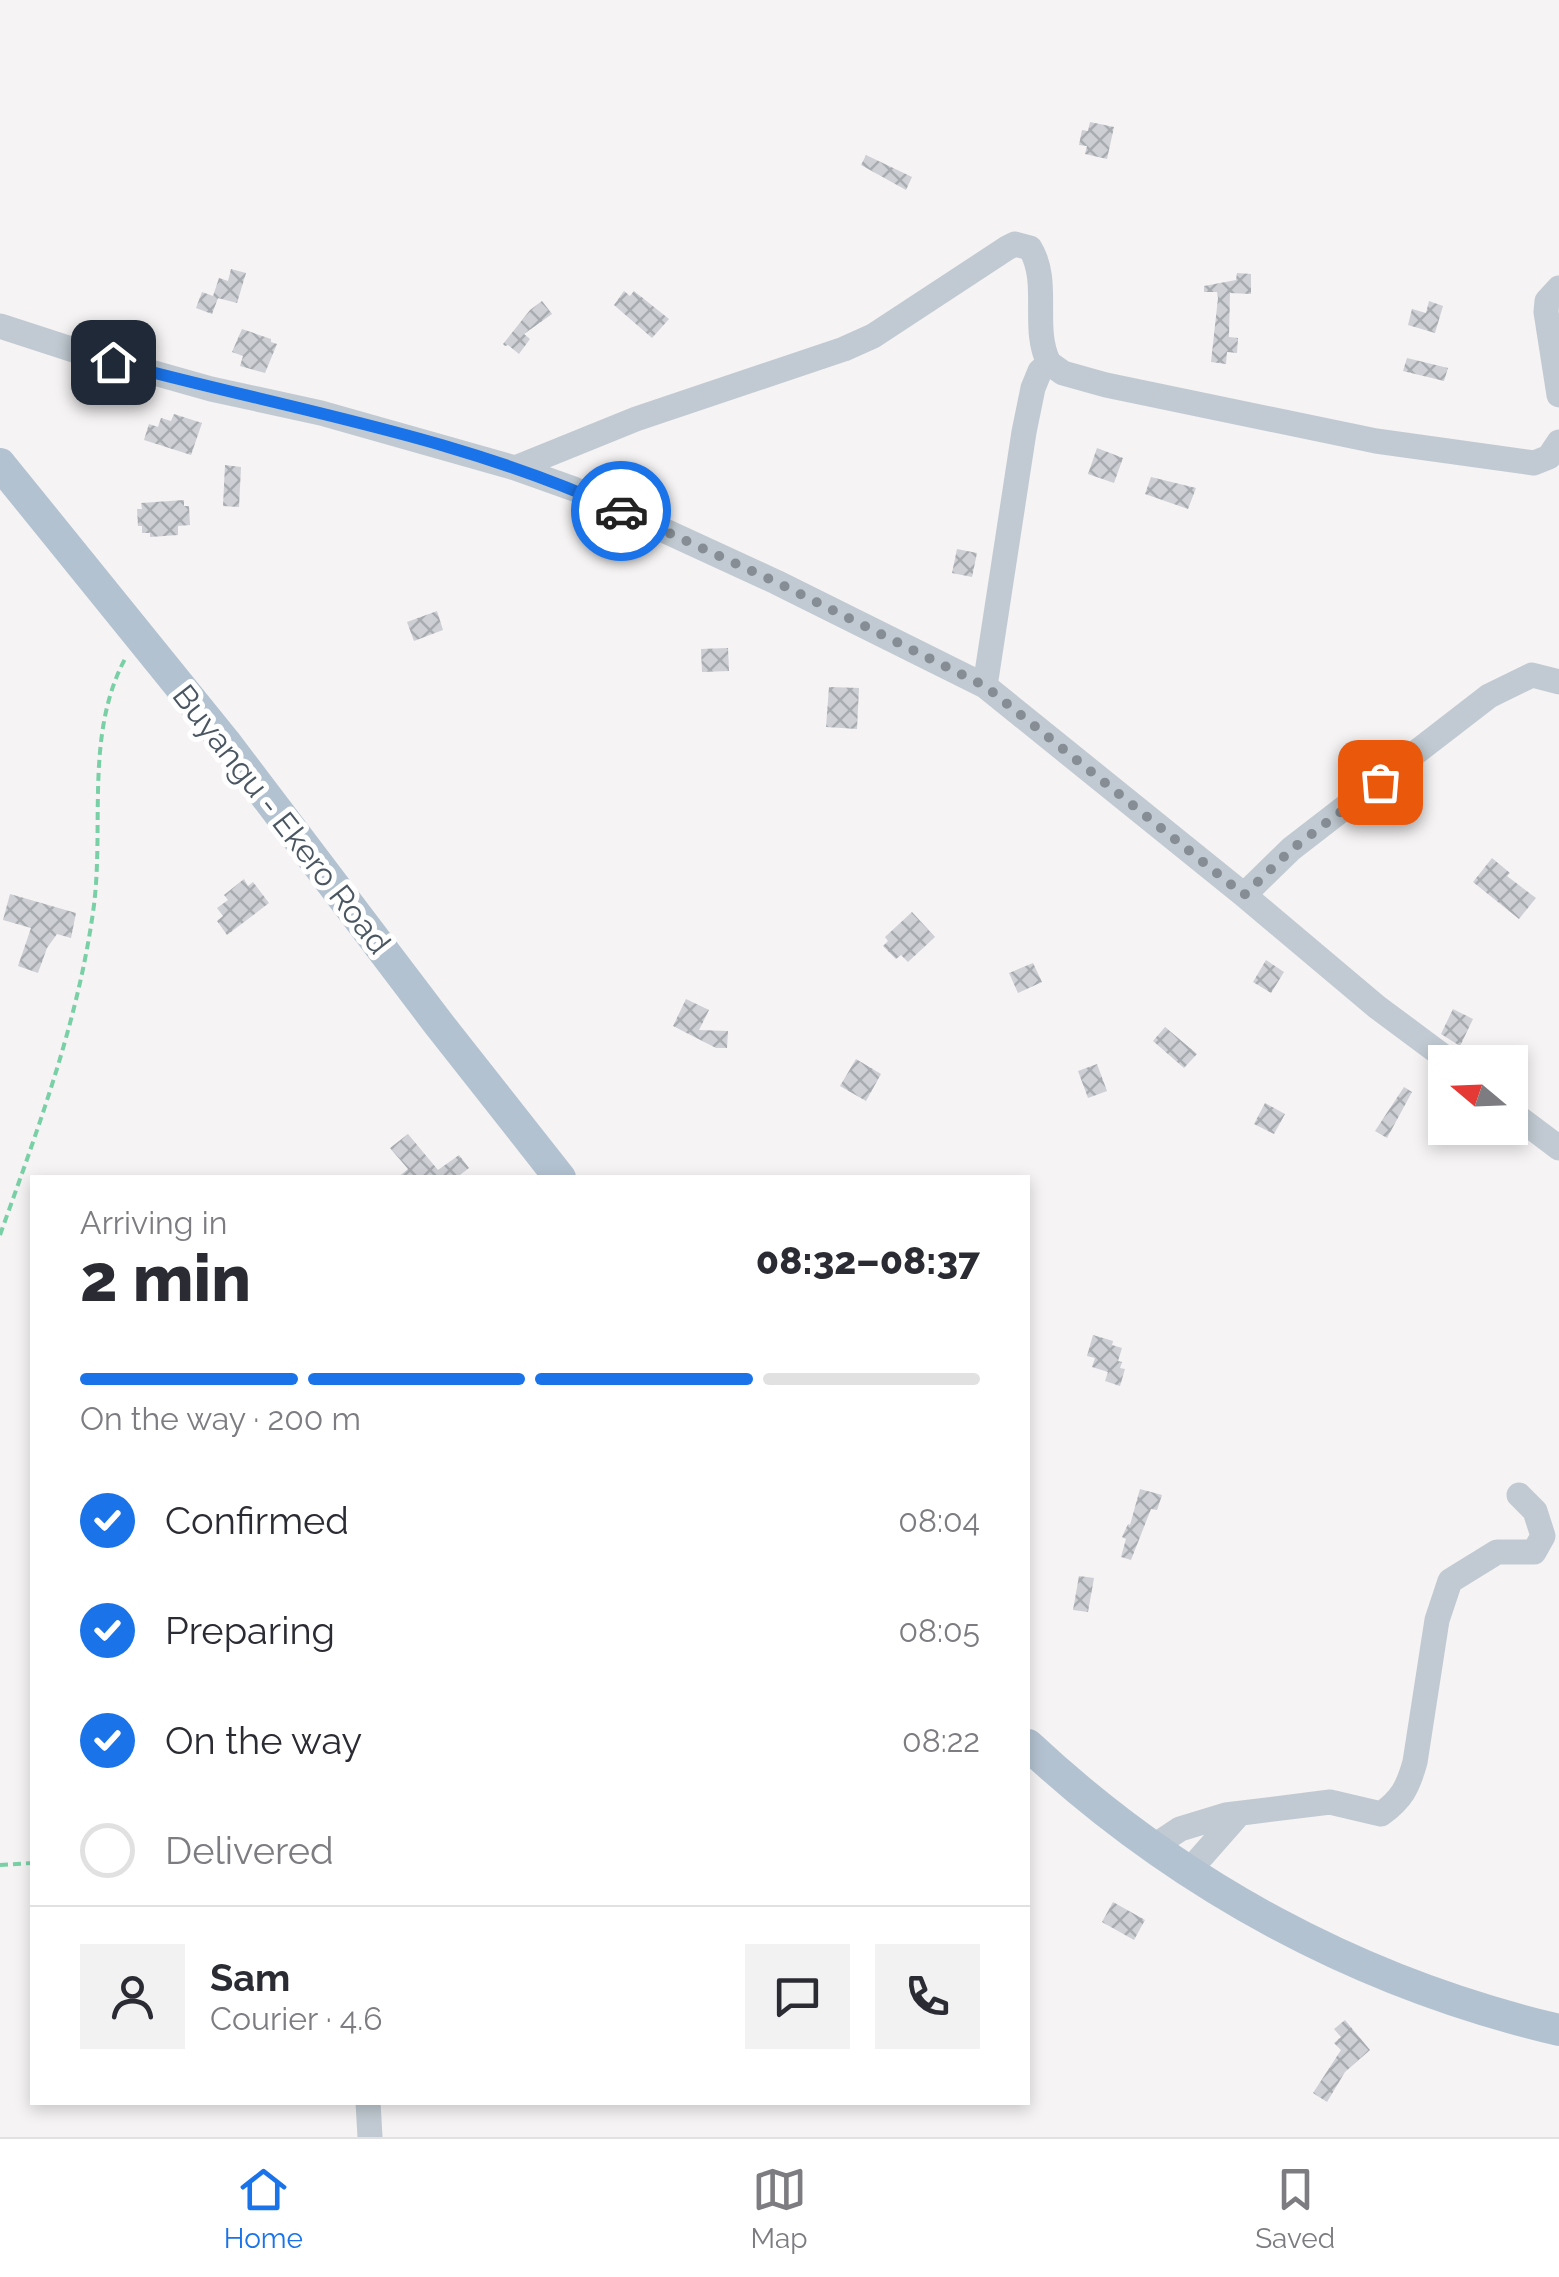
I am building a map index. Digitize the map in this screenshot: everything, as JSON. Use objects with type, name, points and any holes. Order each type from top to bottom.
[{"type":"main road","name":"Buyangu - Ekero Road","points":[[0,464],[226,742],[558,1175]]},
{"type":"main road","points":[[1030,1747],[1153,1847],[1281,1928],[1405,1984],[1480,2010],[1559,2030]]},
{"type":"street","points":[[515,468],[636,419],[844,349],[873,336],[1015,244],[1030,248],[1037,262],[1042,344],[1049,362],[1063,372],[1106,385],[1376,441],[1523,463],[1553,456]]},
{"type":"street","points":[[1559,288],[1547,301],[1546,312],[1559,395]]},
{"type":"street","points":[[0,326],[174,378],[322,413],[574,488],[985,686],[1428,1045]]},
{"type":"street","points":[[985,686],[1024,432],[1040,371],[1049,362]]},
{"type":"street","points":[[1244,895],[1292,849],[1490,696],[1532,675],[1559,682]]},
{"type":"street","points":[[1528,1125],[1559,1148]]},
{"type":"street","points":[[1153,1847],[1180,1829],[1239,1814],[1330,1802],[1381,1814],[1400,1800],[1415,1762],[1437,1620],[1450,1581],[1497,1552],[1534,1552],[1543,1536],[1535,1511],[1518,1495]]},
{"type":"street","points":[[1188,1872],[1239,1814]]},
{"type":"street","points":[[368,2105],[370,2137]]},
{"type":"path","points":[[0,1235],[50,1096],[79,993],[94,901],[96,808],[106,712],[120,667],[138,635]]},
{"type":"path","points":[[0,1866],[30,1864]]},
{"type":"building","points":[[1090,122],[1114,127],[1107,159],[1085,154],[1087,146],[1079,145],[1082,130],[1088,131]]},
{"type":"building","points":[[866,155],[912,177],[906,190],[861,165]]},
{"type":"building","points":[[231,269],[246,273],[237,303],[218,298],[212,314],[196,308],[202,292],[213,296],[219,278],[228,281]]},
{"type":"building","points":[[1237,273],[1251,274],[1251,294],[1230,293],[1229,337],[1238,338],[1237,353],[1227,352],[1226,364],[1211,362],[1218,298],[1217,292],[1204,292],[1204,286],[1236,280]]},
{"type":"building","points":[[624,291],[630,296],[634,291],[669,319],[652,338],[614,305]]},
{"type":"building","points":[[542,301],[552,314],[524,334],[530,339],[519,354],[505,346],[530,310]]},
{"type":"building","points":[[1429,301],[1443,306],[1435,333],[1408,325],[1412,309],[1426,313]]},
{"type":"building","points":[[242,329],[277,344],[265,373],[240,366],[243,356],[232,352]]},
{"type":"building","points":[[1407,358],[1448,368],[1444,381],[1403,371]]},
{"type":"building","points":[[174,414],[202,423],[191,455],[144,440],[149,424],[158,427],[161,418],[171,421]]},
{"type":"building","points":[[1097,448],[1123,458],[1114,483],[1088,474]]},
{"type":"building","points":[[225,465],[241,467],[239,507],[223,506]]},
{"type":"building","points":[[1151,477],[1196,488],[1188,509],[1145,494]]},
{"type":"building","points":[[184,500],[184,506],[189,506],[190,525],[178,526],[178,535],[150,537],[150,533],[142,533],[137,509],[142,509],[141,503]]},
{"type":"building","points":[[957,549],[977,553],[972,577],[952,573]]},
{"type":"building","points":[[437,611],[443,630],[414,641],[407,622]]},
{"type":"building","points":[[728,648],[729,671],[702,672],[701,649]]},
{"type":"building","points":[[829,687],[859,688],[857,729],[826,727]]},
{"type":"building","points":[[1492,858],[1510,873],[1507,876],[1536,898],[1519,919],[1473,882]]},
{"type":"building","points":[[244,879],[248,886],[253,882],[269,903],[227,935],[217,921],[223,916],[217,908],[228,900],[224,895]]},
{"type":"building","points":[[10,894],[76,913],[71,938],[57,934],[38,973],[18,966],[31,928],[3,920]]},
{"type":"building","points":[[912,912],[935,937],[908,962],[901,955],[896,959],[883,946],[888,941],[885,937]]},
{"type":"building","points":[[1266,960],[1284,972],[1271,993],[1253,982]]},
{"type":"building","points":[[1033,963],[1042,982],[1018,993],[1009,973]]},
{"type":"building","points":[[686,999],[709,1010],[699,1030],[728,1031],[727,1048],[716,1048],[673,1026]]},
{"type":"building","points":[[1453,1009],[1473,1019],[1460,1045],[1441,1034]]},
{"type":"building","points":[[1165,1027],[1197,1054],[1184,1068],[1153,1041]]},
{"type":"building","points":[[856,1059],[881,1074],[866,1101],[840,1086]]},
{"type":"building","points":[[1097,1064],[1107,1091],[1088,1098],[1078,1071]]},
{"type":"building","points":[[1404,1087],[1412,1092],[1387,1138],[1375,1131]]},
{"type":"building","points":[[1265,1103],[1285,1114],[1274,1134],[1254,1124]]},
{"type":"building","points":[[408,1134],[438,1170],[459,1155],[469,1168],[460,1175],[401,1175],[408,1169],[390,1148]]},
{"type":"building","points":[[1093,1335],[1122,1348],[1118,1361],[1122,1362],[1120,1368],[1125,1369],[1120,1386],[1105,1381],[1108,1372],[1092,1367],[1095,1358],[1087,1356]]},
{"type":"building","points":[[1140,1489],[1162,1495],[1157,1510],[1151,1509],[1131,1560],[1121,1557],[1126,1539],[1122,1537],[1130,1525]]},
{"type":"building","points":[[1079,1576],[1094,1578],[1088,1612],[1073,1610]]},
{"type":"building","points":[[1113,1902],[1145,1920],[1134,1940],[1102,1922]]},
{"type":"building","points":[[1345,2020],[1370,2050],[1345,2072],[1327,2102],[1313,2093],[1341,2050],[1334,2043],[1341,2037],[1334,2029]]},
{"type":"way so far","points":[[621,511],[776,582],[985,686],[1244,895],[1292,849],[1380,782]]},
{"type":"route","points":[[113,362],[322,413],[515,468],[574,488],[621,511]]}]
